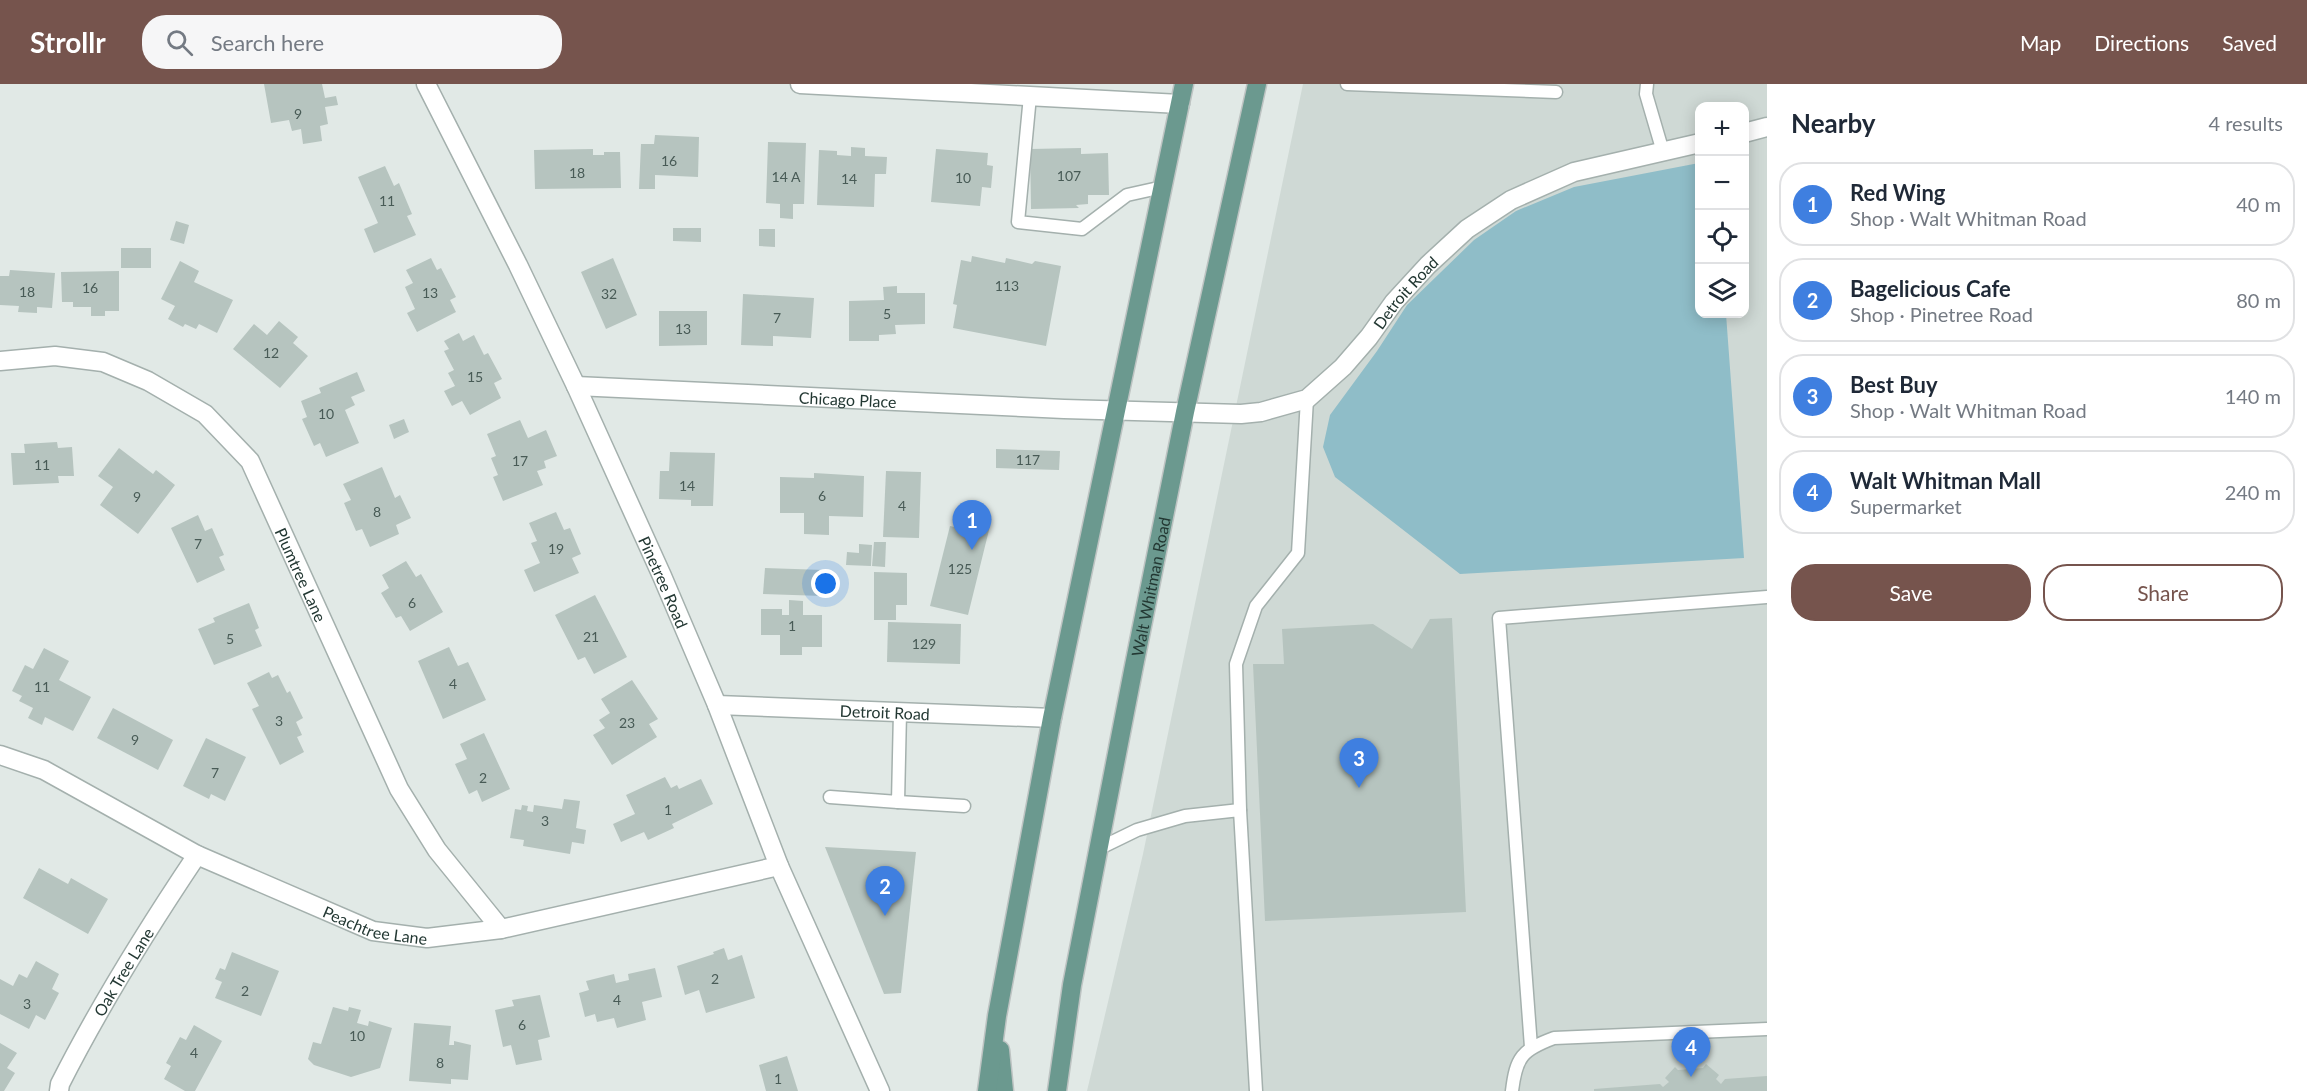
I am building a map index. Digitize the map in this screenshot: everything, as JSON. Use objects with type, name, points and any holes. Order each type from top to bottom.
[{"type":"main road","points":[[987,1091],[997,1016],[1052,718],[1184,84]]},
{"type":"main road","name":"Walt Whitman Road","points":[[1057,1091],[1072,985],[1098,849],[1185,412],[1257,84]]},
{"type":"main road","points":[[997,1016],[1004,1091]]},
{"type":"street","name":"Pinetree Road","points":[[426,84],[518,265],[662,576],[717,705],[779,866],[880,1091]]},
{"type":"street","points":[[800,84],[991,89],[1030,96],[1180,104]]},
{"type":"street","points":[[1749,132],[1767,127]]},
{"type":"street","name":"Detroit Road","points":[[1117,410],[1241,414],[1261,412],[1307,399],[1343,367],[1369,337],[1394,302],[1428,265],[1467,229],[1511,200],[1574,172],[1695,144]]},
{"type":"street","name":"Plumtree Lane","points":[[0,361],[55,356],[103,362],[148,381],[205,414],[250,461],[399,789],[437,850],[501,929]]},
{"type":"street","name":"Chicago Place","points":[[576,386],[1117,410]]},
{"type":"street","name":"Detroit Road","points":[[717,705],[1052,718]]},
{"type":"street","name":"Peachtree Lane","points":[[0,755],[44,770],[197,855],[373,931],[427,938],[501,929],[779,866]]},
{"type":"street","name":"Oak Tree Lane","points":[[59,1091],[60,1084],[92,1020],[140,940],[197,855]]},
{"type":"lane","points":[[1347,84],[1556,92]]},
{"type":"lane","points":[[1647,84],[1646,94],[1663,152]]},
{"type":"lane","points":[[1030,96],[1018,222],[1083,229],[1127,195],[1163,187]]},
{"type":"lane","points":[[1257,1091],[1240,810],[1236,664],[1257,606],[1298,553],[1307,399]]},
{"type":"lane","points":[[1531,1047],[1499,618],[1767,597]]},
{"type":"lane","points":[[898,802],[900,712]]},
{"type":"lane","points":[[830,797],[964,806]]},
{"type":"lane","points":[[1098,849],[1137,830],[1185,816],[1240,810]]},
{"type":"lane","points":[[1512,1091],[1515,1067],[1531,1047],[1554,1038],[1767,1029]]},
{"type":"shaded area","points":[[1303,84],[1767,84],[1767,1091],[1087,1091],[1143,854]]},
{"type":"water","points":[[1695,164],[1695,318],[1726,318],[1744,558],[1460,574],[1335,477],[1323,447],[1330,415],[1377,351],[1407,305],[1474,240],[1516,211],[1574,187]]},
{"type":"building","points":[[264,84],[322,84],[325,98],[336,96],[338,105],[325,107],[328,124],[320,126],[322,141],[303,144],[301,129],[292,131],[289,120],[271,123]]},
{"type":"building","points":[[655,135],[699,137],[698,177],[655,175],[655,189],[639,189],[641,144],[654,144]]},
{"type":"building","points":[[768,142],[806,143],[804,204],[793,204],[793,219],[780,218],[780,204],[766,203]]},
{"type":"building","points":[[851,147],[865,148],[865,156],[887,157],[886,174],[875,174],[874,207],[817,205],[819,150],[837,151],[837,155],[851,156]]},
{"type":"building","points":[[1081,148],[1081,154],[1108,153],[1109,195],[1088,195],[1088,204],[1076,205],[1079,208],[1031,209],[1030,149]]},
{"type":"building","points":[[593,149],[593,155],[620,152],[621,188],[535,189],[534,150]]},
{"type":"building","points":[[936,149],[988,153],[987,165],[993,166],[991,188],[982,187],[980,206],[931,202]]},
{"type":"building","points":[[385,166],[394,186],[399,183],[412,214],[407,216],[416,235],[374,253],[364,229],[378,223],[358,177]]},
{"type":"building","points":[[176,221],[189,225],[184,244],[170,240]]},
{"type":"building","points":[[673,228],[701,228],[701,242],[673,241]]},
{"type":"building","points":[[759,229],[775,229],[775,247],[759,246]]},
{"type":"building","points":[[121,248],[151,248],[151,268],[121,268]]},
{"type":"building","points":[[972,256],[1005,263],[1006,258],[1032,264],[1035,261],[1061,266],[1046,346],[953,328],[957,305],[953,304],[961,260],[971,262]]},
{"type":"building","points":[[431,258],[437,270],[441,268],[456,297],[450,300],[456,312],[417,332],[407,313],[415,309],[405,287],[413,283],[406,270]]},
{"type":"building","points":[[613,258],[637,315],[606,329],[581,272]]},
{"type":"building","points":[[180,261],[199,271],[194,282],[233,300],[217,333],[199,324],[196,329],[185,324],[183,327],[168,319],[175,306],[161,299]]},
{"type":"building","points":[[10,270],[55,273],[52,308],[37,307],[37,313],[18,312],[19,306],[0,305],[0,276],[9,276]]},
{"type":"building","points":[[119,271],[119,311],[105,311],[105,316],[91,316],[91,307],[73,307],[73,302],[62,302],[61,272]]},
{"type":"building","points":[[897,286],[897,293],[925,293],[925,324],[895,325],[896,334],[879,335],[879,341],[849,341],[849,301],[884,300],[883,287]]},
{"type":"building","points":[[743,294],[814,298],[811,338],[773,336],[773,346],[741,345]]},
{"type":"building","points":[[659,311],[707,311],[707,345],[659,346]]},
{"type":"building","points":[[279,321],[298,337],[293,343],[308,356],[280,388],[233,349],[254,324],[267,335]]},
{"type":"building","points":[[459,333],[463,341],[474,335],[484,355],[488,353],[502,379],[494,383],[501,398],[470,415],[462,401],[452,406],[444,391],[455,386],[448,373],[454,370],[444,351],[449,349],[444,341]]},
{"type":"building","points":[[357,372],[365,391],[351,397],[355,405],[345,410],[359,443],[326,457],[320,443],[314,446],[302,419],[307,417],[301,401],[321,393],[319,388]]},
{"type":"building","points":[[404,419],[409,432],[394,439],[389,425]]},
{"type":"building","points":[[520,420],[528,438],[546,430],[557,456],[544,461],[546,468],[537,471],[543,485],[503,501],[493,477],[498,475],[491,458],[496,456],[487,434]]},
{"type":"building","points":[[57,442],[58,448],[72,447],[74,476],[58,476],[59,483],[13,485],[11,453],[25,453],[24,444]]},
{"type":"building","points":[[119,448],[153,474],[156,470],[175,485],[138,534],[100,505],[113,487],[98,476]]},
{"type":"building","points":[[996,449],[1060,451],[1059,470],[996,468]]},
{"type":"building","points":[[670,452],[715,453],[713,506],[691,506],[691,500],[659,499],[660,471],[669,471]]},
{"type":"building","points":[[382,467],[395,498],[400,495],[411,518],[396,525],[399,534],[370,547],[362,529],[356,531],[344,503],[351,500],[343,484]]},
{"type":"building","points":[[886,471],[921,472],[919,538],[883,537]]},
{"type":"building","points":[[814,473],[864,476],[863,517],[829,516],[829,535],[804,534],[804,513],[780,513],[780,477],[814,478]]},
{"type":"building","points":[[556,512],[564,530],[570,528],[581,554],[572,558],[579,573],[534,592],[524,570],[540,563],[531,543],[537,541],[529,523]]},
{"type":"building","points":[[198,515],[205,531],[212,528],[224,555],[219,557],[225,570],[197,583],[171,528]]},
{"type":"building","points":[[966,520],[990,526],[968,615],[930,606],[950,526],[963,529]]},
{"type":"building","points":[[874,542],[886,542],[885,567],[872,566]]},
{"type":"building","points":[[859,544],[872,545],[871,566],[846,565],[847,552],[859,553]]},
{"type":"building","points":[[406,561],[416,577],[421,574],[443,612],[410,631],[401,616],[396,618],[381,593],[389,588],[382,575]]},
{"type":"building","points":[[765,568],[824,570],[823,596],[763,594]]},
{"type":"building","points":[[874,572],[907,573],[907,605],[896,605],[896,620],[874,620]]},
{"type":"building","points":[[595,595],[627,657],[594,674],[585,657],[578,660],[555,615]]},
{"type":"building","points":[[789,600],[803,601],[803,615],[822,615],[822,647],[802,647],[802,655],[780,655],[780,635],[761,635],[761,609],[782,609],[782,615],[789,615]]},
{"type":"building","points":[[249,603],[259,628],[255,630],[262,646],[214,665],[198,629],[215,622],[213,618]]},
{"type":"building","points":[[1452,618],[1466,912],[1265,921],[1253,664],[1284,664],[1282,629],[1373,624],[1412,649],[1430,619]]},
{"type":"building","points":[[888,622],[961,624],[960,664],[887,662]]},
{"type":"building","points":[[449,647],[458,666],[468,662],[486,700],[443,719],[418,661]]},
{"type":"building","points":[[44,648],[69,661],[59,680],[91,697],[73,731],[45,717],[42,725],[28,718],[33,708],[19,701],[22,696],[12,691],[25,665],[33,669]]},
{"type":"building","points":[[269,672],[272,678],[278,675],[287,693],[290,691],[303,718],[296,722],[302,735],[297,737],[304,752],[280,765],[252,709],[259,706],[247,683]]},
{"type":"building","points":[[632,680],[658,719],[649,724],[657,737],[612,765],[593,735],[605,728],[599,720],[610,713],[601,699]]},
{"type":"building","points":[[113,708],[173,740],[158,770],[97,738]]},
{"type":"building","points":[[484,733],[510,789],[482,802],[477,790],[469,794],[455,764],[467,759],[460,744]]},
{"type":"building","points":[[206,738],[246,757],[225,801],[211,794],[209,799],[183,786]]},
{"type":"building","points":[[665,777],[671,788],[677,785],[679,789],[701,779],[713,804],[672,824],[674,828],[648,840],[644,832],[621,842],[613,824],[635,814],[626,795]]},
{"type":"building","points":[[564,799],[580,801],[576,828],[586,830],[584,844],[572,842],[570,854],[523,846],[524,840],[510,838],[515,809],[521,810],[522,805],[528,806],[527,811],[533,812],[534,805],[562,809]]},
{"type":"building","points":[[825,847],[916,852],[901,993],[884,994]]},
{"type":"building","points":[[39,868],[68,884],[71,878],[108,899],[88,934],[23,898]]},
{"type":"building","points":[[724,948],[728,960],[742,955],[755,998],[706,1013],[699,990],[685,995],[677,966],[714,954],[713,952]]},
{"type":"building","points":[[232,952],[279,971],[261,1016],[215,998],[222,982],[215,979],[220,968],[225,970]]},
{"type":"building","points":[[36,961],[59,974],[52,989],[59,993],[45,1020],[36,1015],[29,1029],[0,1014],[0,979],[13,986],[19,974],[27,978]]},
{"type":"building","points":[[655,968],[662,997],[642,1002],[646,1020],[617,1028],[614,1018],[597,1022],[595,1014],[585,1017],[579,993],[589,990],[586,981],[614,974],[616,983],[629,980],[628,974]]},
{"type":"building","points":[[540,995],[550,1037],[538,1040],[542,1060],[516,1065],[511,1045],[503,1047],[495,1010],[514,1006],[512,1000]]},
{"type":"building","points":[[333,1007],[348,1011],[349,1007],[361,1010],[357,1023],[368,1026],[369,1021],[392,1028],[380,1068],[351,1077],[314,1065],[308,1059],[313,1042],[321,1044]]},
{"type":"building","points":[[414,1023],[451,1026],[449,1045],[454,1045],[454,1041],[471,1045],[468,1080],[451,1079],[451,1084],[409,1081]]},
{"type":"building","points":[[194,1025],[222,1041],[195,1091],[185,1091],[164,1079],[171,1066],[166,1063],[180,1037],[186,1040]]},
{"type":"building","points":[[0,1043],[17,1053],[7,1068],[15,1073],[4,1091],[0,1091]]},
{"type":"building","points":[[787,1056],[798,1091],[766,1091],[759,1065]]},
{"type":"building","points":[[1706,1064],[1719,1075],[1716,1079],[1721,1084],[1725,1079],[1767,1076],[1767,1091],[1594,1091],[1594,1089],[1660,1084],[1663,1087],[1669,1082],[1665,1078],[1675,1067],[1678,1070],[1703,1068]]},
{"type":"place","name":"Red Wing","points":[[972,550]]},
{"type":"place","name":"Best Buy","points":[[1359,788]]},
{"type":"place","name":"Bagelicious Cafe","points":[[885,916]]},
{"type":"place","name":"Walt Whitman Mall","points":[[1691,1077]]}]
